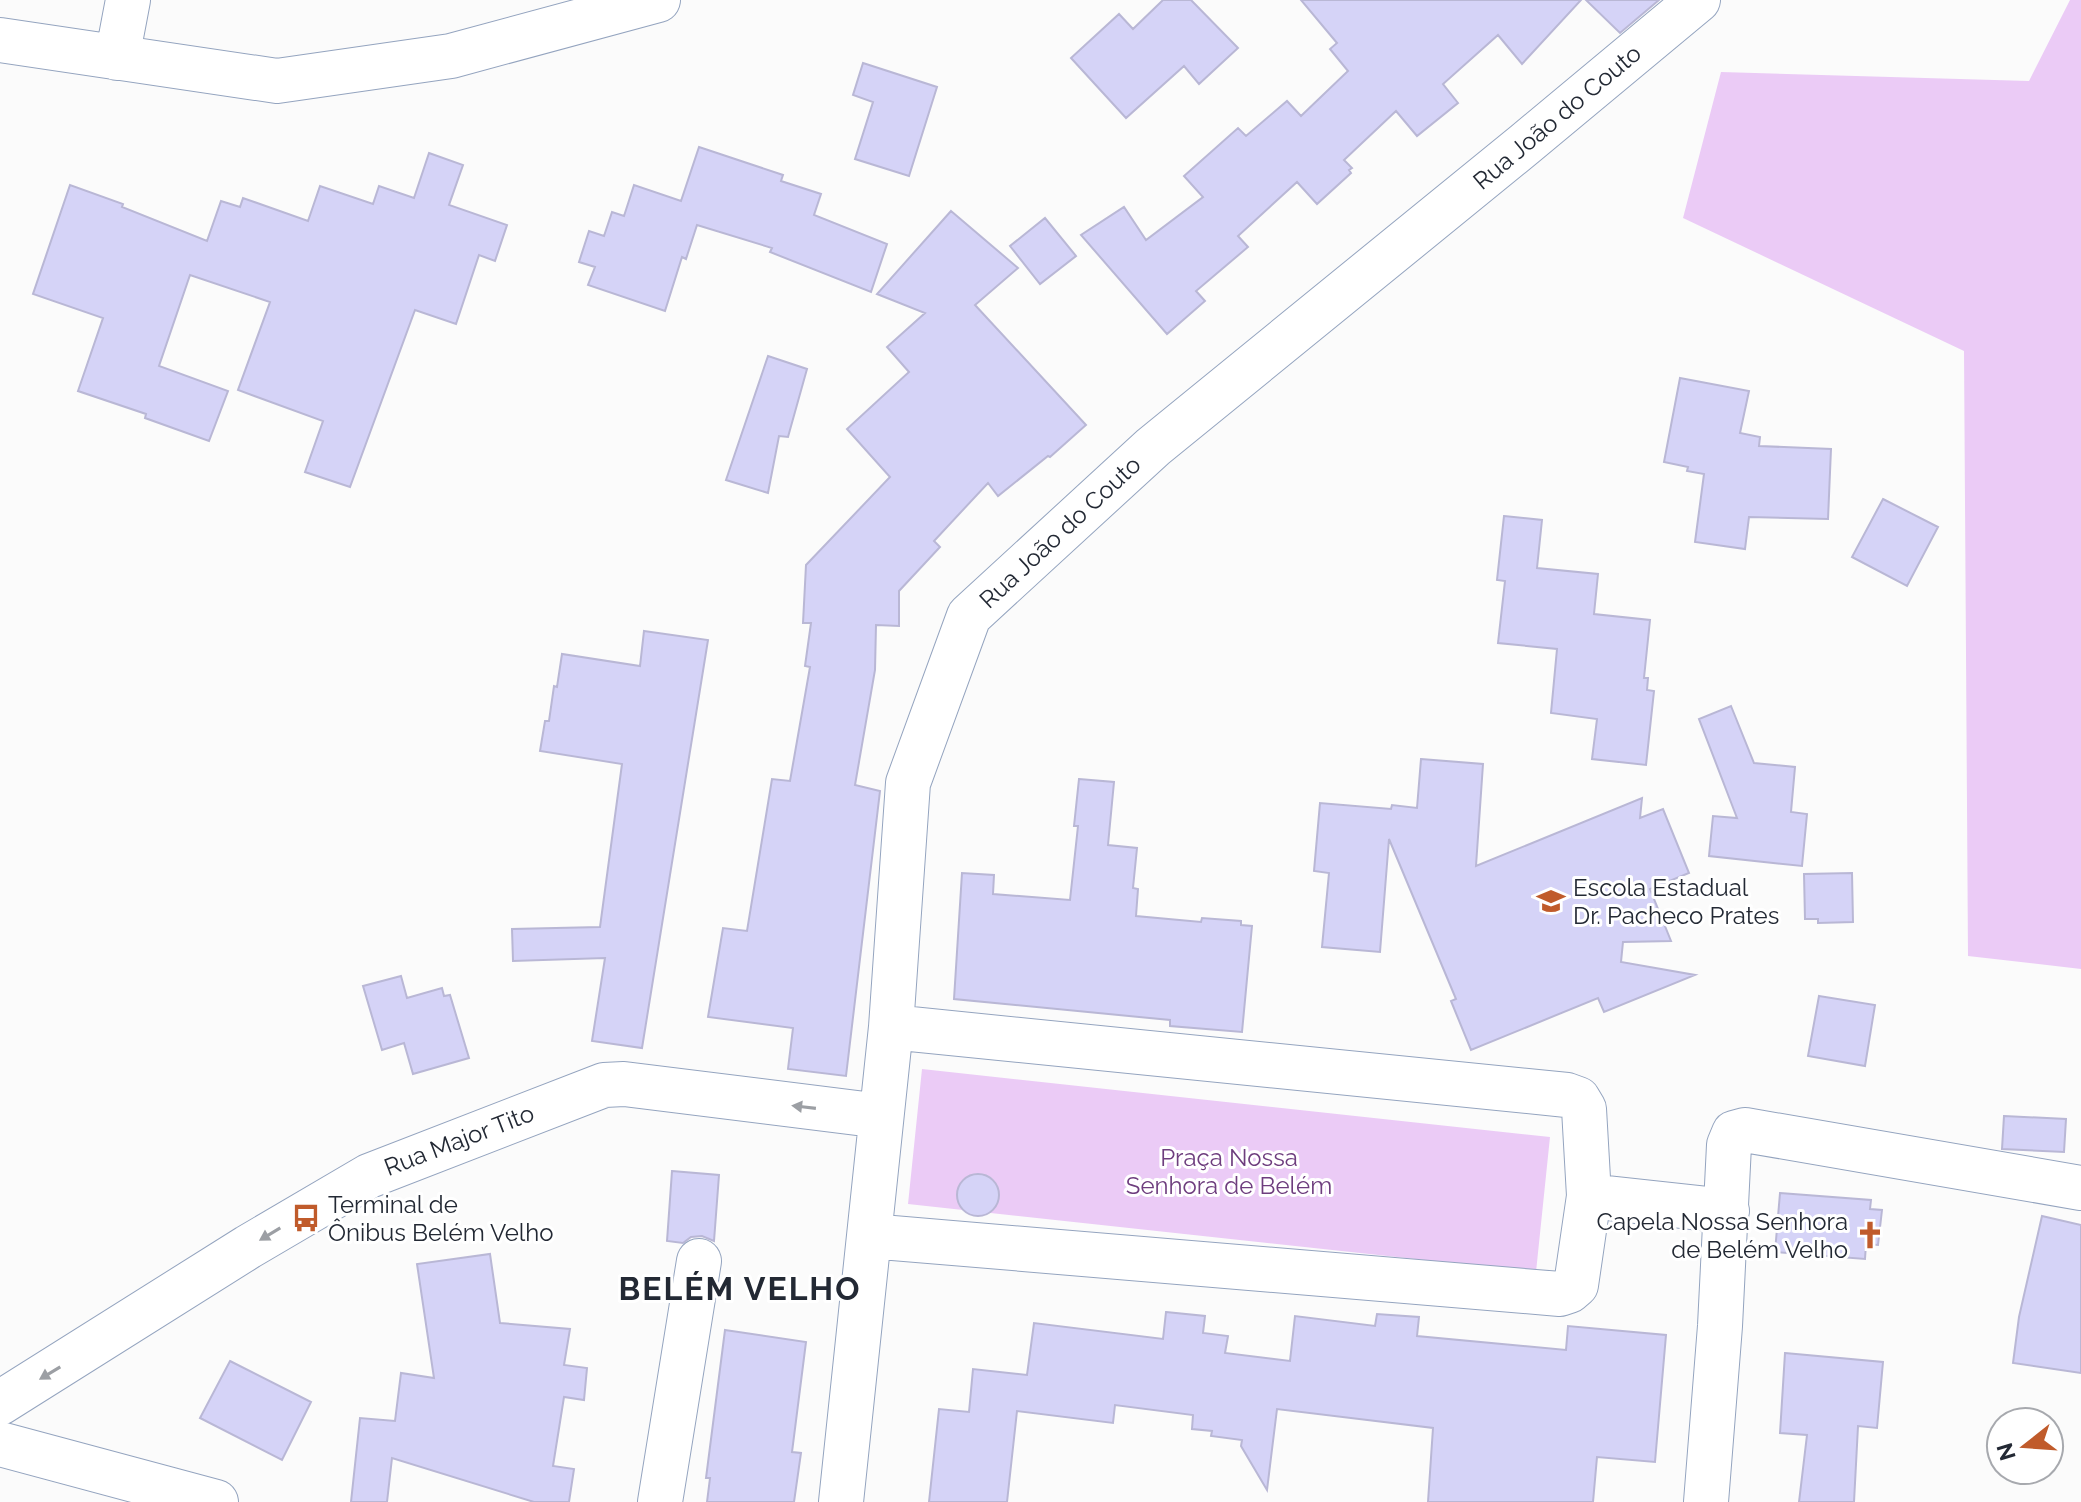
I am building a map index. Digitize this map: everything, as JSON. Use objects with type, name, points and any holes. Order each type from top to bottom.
[{"type":"street","points":[[117,58],[128,0]]},
{"type":"street","points":[[0,40],[277,81],[451,56],[658,0]]},
{"type":"street","name":"Rua João do Couto","points":[[841,1502],[891,1027],[908,783],[969,616],[1153,447],[1698,0]]},
{"type":"street","points":[[869,1236],[1560,1294],[1576,1285],[1589,1196],[1584,1109],[1578,1099],[1567,1095],[891,1027]]},
{"type":"street","name":"Rua Major Tito","points":[[0,1403],[248,1247],[369,1176],[604,1085],[624,1084],[881,1116]]},
{"type":"street","points":[[1706,1502],[1720,1326],[1729,1145],[1734,1133],[1745,1130],[2081,1188]]},
{"type":"street","points":[[1589,1196],[1727,1211]]},
{"type":"street","points":[[660,1502],[699,1261]]},
{"type":"street","points":[[0,1444],[216,1502]]},
{"type":"green space","points":[[2070,0],[2081,0],[2081,969],[1968,956],[1964,351],[1683,218],[1721,72],[2029,81]]},
{"type":"green space","name":"Praça Nossa Senhora de Belém","points":[[922,1069],[1550,1137],[1536,1272],[908,1204]]},
{"type":"building","points":[[1163,0],[1191,0],[1238,48],[1199,84],[1184,66],[1126,118],[1071,58],[1119,14],[1133,29]]},
{"type":"building","points":[[1301,0],[1581,0],[1522,64],[1498,35],[1443,84],[1458,103],[1417,136],[1396,111],[1344,160],[1352,168],[1349,170],[1351,173],[1317,204],[1297,182],[1238,236],[1248,247],[1196,291],[1205,301],[1167,334],[1081,235],[1124,207],[1146,240],[1203,197],[1184,176],[1238,128],[1246,136],[1287,101],[1301,116],[1348,71],[1330,49],[1337,43]]},
{"type":"building","points":[[1586,0],[1659,0],[1620,33]]},
{"type":"building","points":[[863,63],[937,87],[909,176],[855,159],[873,102],[853,95]]},
{"type":"building","points":[[699,147],[783,175],[781,181],[821,194],[814,215],[887,244],[871,292],[770,252],[772,248],[697,225],[686,259],[682,257],[665,311],[588,285],[595,267],[579,262],[589,231],[604,236],[612,212],[624,216],[634,185],[681,201]]},
{"type":"building","points":[[429,153],[463,165],[449,205],[507,225],[495,261],[479,255],[456,324],[415,310],[350,487],[305,472],[323,421],[238,390],[270,302],[190,275],[159,366],[228,391],[209,441],[145,418],[146,414],[78,391],[103,318],[33,294],[70,185],[123,204],[122,207],[207,241],[221,201],[240,207],[243,198],[308,221],[320,186],[373,204],[379,186],[414,198]]},
{"type":"building","points":[[951,211],[1018,268],[975,305],[1086,425],[998,496],[988,483],[934,541],[940,547],[899,591],[899,626],[876,625],[875,670],[855,785],[880,791],[846,1076],[788,1069],[793,1028],[708,1017],[723,928],[747,931],[772,779],[790,781],[810,667],[805,666],[811,623],[803,623],[806,565],[890,477],[847,429],[909,372],[887,347],[925,313],[877,294]]},
{"type":"building","points":[[1045,218],[1076,256],[1040,284],[1010,246]]},
{"type":"building","points":[[768,356],[807,369],[788,437],[779,436],[768,493],[726,480]]},
{"type":"building","points":[[1680,378],[1749,391],[1740,433],[1760,437],[1759,446],[1831,449],[1828,519],[1749,517],[1745,549],[1695,542],[1704,474],[1664,462]]},
{"type":"building","points":[[1883,499],[1938,527],[1907,586],[1852,557]]},
{"type":"building","points":[[1504,516],[1542,520],[1537,568],[1598,574],[1594,614],[1650,620],[1644,678],[1648,678],[1647,690],[1654,691],[1646,765],[1592,759],[1597,719],[1551,713],[1557,649],[1498,643],[1505,581],[1497,580]]},
{"type":"building","points":[[644,631],[708,640],[642,1048],[592,1041],[605,958],[513,961],[512,929],[600,927],[622,764],[540,751],[545,721],[549,721],[554,686],[557,687],[562,654],[640,666]]},
{"type":"building","points":[[1731,706],[1754,763],[1795,767],[1791,812],[1807,814],[1802,866],[1709,856],[1713,816],[1737,818],[1699,719]]},
{"type":"building","points":[[1421,759],[1483,764],[1476,866],[1642,798],[1640,818],[1663,809],[1689,873],[1650,889],[1671,941],[1623,942],[1621,962],[1695,975],[1604,1012],[1598,998],[1471,1050],[1451,1001],[1456,999],[1389,839],[1380,952],[1322,947],[1329,873],[1314,871],[1320,803],[1417,808]]},
{"type":"building","points":[[1079,779],[1114,782],[1108,845],[1137,848],[1133,888],[1138,889],[1136,916],[1201,922],[1202,918],[1241,921],[1241,925],[1252,926],[1242,1032],[1170,1026],[1170,1020],[954,999],[962,873],[994,875],[993,894],[1070,900],[1078,826],[1074,826]]},
{"type":"building","points":[[1852,873],[1853,922],[1818,923],[1818,919],[1805,919],[1804,874]]},
{"type":"building","points":[[401,976],[407,998],[442,988],[444,996],[450,995],[469,1058],[413,1074],[404,1043],[382,1050],[363,986]]},
{"type":"building","points":[[1819,996],[1875,1005],[1865,1066],[1808,1056]]},
{"type":"building","points":[[2004,1116],[2066,1119],[2064,1152],[2002,1149]]},
{"type":"building","points":[[672,1171],[719,1175],[714,1241],[702,1236],[691,1237],[683,1243],[667,1241]]},
{"type":"building","points":[[978,1174],[993,1180],[999,1195],[993,1210],[978,1216],[963,1210],[957,1195],[963,1180]]},
{"type":"building","points":[[1780,1193],[1871,1200],[1870,1209],[1882,1210],[1878,1245],[1866,1244],[1865,1259],[1775,1252]]},
{"type":"building","points":[[2042,1216],[2081,1225],[2081,1373],[2013,1363],[2019,1317]]},
{"type":"building","points":[[490,1254],[500,1323],[570,1329],[564,1365],[587,1368],[584,1400],[564,1397],[553,1466],[574,1469],[569,1502],[534,1502],[392,1458],[387,1502],[351,1502],[360,1418],[395,1421],[401,1373],[434,1378],[417,1264]]},
{"type":"building","points":[[1166,1312],[1205,1316],[1203,1333],[1228,1336],[1225,1353],[1290,1361],[1295,1316],[1375,1326],[1377,1314],[1419,1317],[1417,1336],[1566,1350],[1568,1326],[1666,1335],[1655,1462],[1597,1457],[1593,1502],[1428,1502],[1433,1428],[1277,1409],[1267,1490],[1241,1446],[1242,1440],[1211,1436],[1212,1431],[1192,1429],[1193,1415],[1115,1405],[1113,1423],[1017,1411],[1007,1502],[929,1502],[939,1409],[969,1412],[973,1369],[1027,1375],[1034,1323],[1163,1339]]},
{"type":"building","points":[[725,1330],[806,1342],[792,1452],[801,1453],[794,1502],[707,1502],[710,1478],[706,1478]]},
{"type":"building","points":[[1785,1353],[1883,1362],[1877,1428],[1858,1426],[1854,1502],[1799,1502],[1807,1435],[1780,1433]]},
{"type":"building","points":[[230,1361],[311,1402],[282,1460],[200,1418]]},
{"type":"place","name":"Escola Estadual Dr. Pacheco Prates","points":[[1551,901]]},
{"type":"place","name":"Terminal de Ônibus Belém Velho","points":[[306,1218]]},
{"type":"place","name":"Capela Nossa Senhora de Belém Velho","points":[[1870,1235]]},
{"type":"district","name":"BELÉM VELHO","points":[[740,1288]]}]
